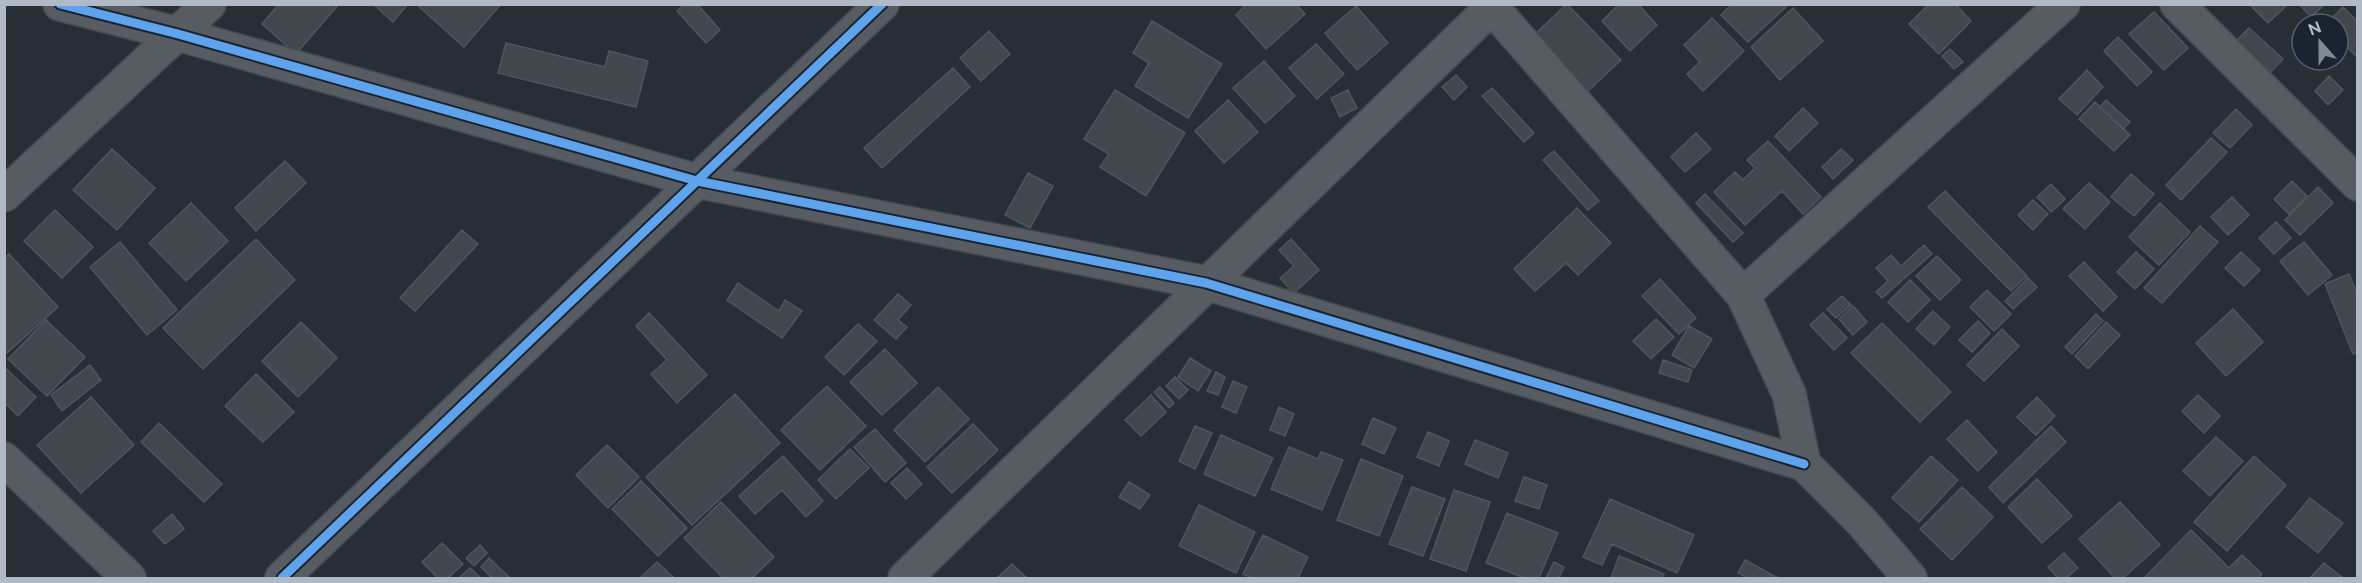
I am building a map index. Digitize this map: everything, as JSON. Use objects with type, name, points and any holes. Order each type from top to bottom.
[{"type":"street","points":[[60,4],[178,34],[697,181],[1206,283],[1804,464],[1861,521],[1910,579]]},
{"type":"street","points":[[4,195],[209,4]]},
{"type":"street","points":[[282,579],[882,4]]},
{"type":"street","points":[[1743,295],[2063,4]]},
{"type":"street","points":[[2177,4],[2358,184]]},
{"type":"street","points":[[905,579],[1492,5],[1743,295],[1789,394],[1804,464]]},
{"type":"street","points":[[4,459],[129,579]]},
{"type":"building","points":[[279,4],[339,4],[296,54],[262,24]]},
{"type":"building","points":[[373,4],[408,4],[393,22]]},
{"type":"building","points":[[416,4],[501,4],[464,47]]},
{"type":"building","points":[[684,4],[697,4],[720,30],[706,43],[677,11]]},
{"type":"building","points":[[1247,4],[1296,4],[1305,14],[1266,49],[1236,15]]},
{"type":"building","points":[[1567,4],[1621,60],[1588,91],[1534,35]]},
{"type":"building","points":[[1619,4],[1638,4],[1657,25],[1630,51],[1602,21]]},
{"type":"building","points":[[1732,4],[1785,4],[1787,6],[1748,42],[1721,15]]},
{"type":"building","points":[[1929,4],[1955,4],[1971,21],[1939,54],[1909,24]]},
{"type":"building","points":[[2255,4],[2288,4],[2268,23],[2252,7]]},
{"type":"building","points":[[2299,4],[2325,4],[2316,12],[2306,12]]},
{"type":"building","points":[[1356,6],[1388,43],[1357,70],[1325,33]]},
{"type":"building","points":[[2343,7],[2348,12],[2338,12]]},
{"type":"building","points":[[1793,8],[1823,41],[1780,80],[1751,47]]},
{"type":"building","points":[[2154,12],[2188,48],[2164,70],[2129,34]]},
{"type":"building","points":[[2350,14],[2358,22],[2358,58],[2350,50]]},
{"type":"building","points":[[1712,18],[1744,51],[1703,91],[1687,74],[1700,62],[1684,45]]},
{"type":"building","points":[[1152,21],[1222,64],[1188,118],[1135,86],[1149,63],[1133,53]]},
{"type":"building","points":[[2249,28],[2283,59],[2267,76],[2234,43]]},
{"type":"building","points":[[989,31],[1010,54],[981,81],[960,58]]},
{"type":"building","points":[[2118,37],[2152,72],[2137,86],[2104,51]]},
{"type":"building","points":[[506,43],[605,67],[609,51],[648,61],[636,107],[498,73]]},
{"type":"building","points":[[1316,44],[1344,74],[1317,99],[1289,68]]},
{"type":"building","points":[[1950,49],[1963,62],[1954,69],[1942,56]]},
{"type":"building","points":[[1264,61],[1295,96],[1265,123],[1233,88]]},
{"type":"building","points":[[953,68],[970,87],[882,168],[864,148]]},
{"type":"building","points":[[2087,70],[2103,87],[2077,115],[2059,99]]},
{"type":"building","points":[[1456,75],[1467,87],[1454,100],[1442,87]]},
{"type":"building","points":[[2329,76],[2343,90],[2328,105],[2315,91]]},
{"type":"building","points":[[1492,88],[1534,133],[1524,142],[1482,96]]},
{"type":"building","points":[[1115,90],[1185,133],[1146,196],[1100,167],[1109,154],[1084,139]]},
{"type":"building","points":[[1348,90],[1357,108],[1340,117],[1331,98]]},
{"type":"building","points":[[1228,100],[1258,132],[1224,163],[1195,131]]},
{"type":"building","points":[[2106,100],[2130,122],[2123,129],[2100,107]]},
{"type":"building","points":[[2095,102],[2130,135],[2114,151],[2079,119]]},
{"type":"building","points":[[1803,108],[1818,123],[1789,151],[1775,136]]},
{"type":"building","points":[[2236,109],[2252,125],[2230,148],[2213,133]]},
{"type":"building","points":[[1696,133],[1711,149],[1685,172],[1671,157]]},
{"type":"building","points":[[2211,138],[2227,152],[2181,200],[2166,185]]},
{"type":"building","points":[[1768,141],[1821,197],[1803,214],[1782,191],[1745,225],[1714,192],[1735,172],[1743,180],[1755,168],[1747,160]]},
{"type":"building","points":[[112,149],[155,188],[117,230],[73,190]]},
{"type":"building","points":[[1841,149],[1853,160],[1833,179],[1822,167]]},
{"type":"building","points":[[1554,151],[1599,201],[1588,210],[1543,160]]},
{"type":"building","points":[[285,161],[306,183],[256,231],[235,208]]},
{"type":"building","points":[[1028,173],[1053,186],[1030,228],[1005,215]]},
{"type":"building","points":[[2131,174],[2154,194],[2134,216],[2111,197]]},
{"type":"building","points":[[2292,181],[2307,196],[2289,214],[2274,199]]},
{"type":"building","points":[[2089,183],[2110,202],[2085,229],[2063,209]]},
{"type":"building","points":[[2051,184],[2065,199],[2051,212],[2037,197]]},
{"type":"building","points":[[2318,187],[2333,203],[2300,235],[2285,220]]},
{"type":"building","points":[[1945,191],[2027,276],[2011,291],[1928,207]]},
{"type":"building","points":[[1705,194],[1743,233],[1733,242],[1696,203]]},
{"type":"building","points":[[2232,197],[2249,215],[2228,235],[2211,217]]},
{"type":"building","points":[[2033,200],[2048,214],[2033,230],[2018,215]]},
{"type":"building","points":[[191,203],[228,241],[186,281],[149,243]]},
{"type":"building","points":[[2160,203],[2190,232],[2159,265],[2129,237]]},
{"type":"building","points":[[1577,208],[1611,243],[1578,275],[1566,263],[1535,291],[1514,269]]},
{"type":"building","points":[[55,210],[93,247],[62,278],[24,241]]},
{"type":"building","points":[[2276,222],[2291,238],[2274,254],[2259,238]]},
{"type":"building","points":[[2200,226],[2218,242],[2162,303],[2144,288]]},
{"type":"building","points":[[462,230],[478,244],[415,311],[400,298]]},
{"type":"building","points":[[256,239],[295,280],[203,369],[163,328]]},
{"type":"building","points":[[1291,239],[1319,270],[1294,293],[1280,278],[1294,266],[1279,250]]},
{"type":"building","points":[[120,242],[177,310],[147,335],[90,267]]},
{"type":"building","points":[[2304,242],[2332,275],[2308,295],[2280,261]]},
{"type":"building","points":[[1924,245],[1932,254],[1882,298],[1876,292],[1888,281],[1876,268],[1891,255],[1901,266]]},
{"type":"building","points":[[2136,252],[2154,269],[2135,289],[2117,272]]},
{"type":"building","points":[[2241,252],[2260,270],[2244,286],[2225,268]]},
{"type":"building","points":[[9,254],[58,307],[7,353],[4,351],[4,258]]},
{"type":"building","points":[[1937,256],[1961,280],[1940,300],[1916,276]]},
{"type":"building","points":[[2084,262],[2117,297],[2103,311],[2069,276]]},
{"type":"building","points":[[2349,274],[2358,296],[2358,352],[2353,354],[2325,284]]},
{"type":"building","points":[[2028,278],[2037,287],[2013,309],[2005,301]]},
{"type":"building","points":[[1660,279],[1696,318],[1679,334],[1642,296]]},
{"type":"building","points":[[1910,280],[1930,300],[1908,322],[1888,302]]},
{"type":"building","points":[[738,283],[779,311],[785,300],[802,311],[782,338],[727,300]]},
{"type":"building","points":[[1987,290],[2011,314],[1994,331],[1970,307]]},
{"type":"building","points":[[898,294],[911,305],[898,320],[907,327],[896,339],[874,320]]},
{"type":"building","points":[[1842,296],[1851,305],[1836,318],[1827,309]]},
{"type":"building","points":[[1853,306],[1867,322],[1853,335],[1839,319]]},
{"type":"building","points":[[2233,309],[2263,342],[2226,376],[2196,343]]},
{"type":"building","points":[[1933,311],[1950,327],[1934,345],[1916,329]]},
{"type":"building","points":[[649,313],[707,375],[677,403],[651,374],[667,360],[636,326]]},
{"type":"building","points":[[1823,313],[1847,338],[1834,350],[1810,325]]},
{"type":"building","points":[[2096,314],[2103,321],[2072,354],[2065,347]]},
{"type":"building","points":[[1656,319],[1674,337],[1651,359],[1633,341]]},
{"type":"building","points":[[46,320],[85,357],[47,396],[8,359]]},
{"type":"building","points":[[1978,321],[1990,333],[1972,352],[1959,340]]},
{"type":"building","points":[[301,322],[337,358],[298,397],[262,361]]},
{"type":"building","points":[[2106,322],[2120,335],[2088,369],[2075,356]]},
{"type":"building","points":[[1882,323],[1951,392],[1920,422],[1851,353]]},
{"type":"building","points":[[858,324],[877,341],[844,375],[825,357]]},
{"type":"building","points":[[1689,326],[1712,339],[1694,368],[1672,355]]},
{"type":"building","points":[[2002,329],[2019,346],[1984,381],[1967,365]]},
{"type":"building","points":[[885,349],[917,383],[882,415],[850,382]]},
{"type":"building","points":[[1190,358],[1211,371],[1198,391],[1178,377]]},
{"type":"building","points":[[1663,360],[1692,370],[1688,382],[1659,373]]},
{"type":"building","points":[[90,365],[101,380],[62,411],[51,395]]},
{"type":"building","points":[[4,367],[36,397],[18,416],[4,402]]},
{"type":"building","points":[[1216,372],[1225,377],[1218,395],[1207,391]]},
{"type":"building","points":[[256,374],[294,412],[263,442],[225,406]]},
{"type":"building","points":[[1175,377],[1188,390],[1179,399],[1166,386]]},
{"type":"building","points":[[1233,381],[1247,387],[1236,413],[1222,407]]},
{"type":"building","points":[[827,386],[866,426],[820,470],[781,430]]},
{"type":"building","points":[[938,387],[969,419],[925,462],[894,430]]},
{"type":"building","points":[[1160,387],[1174,403],[1169,408],[1154,392]]},
{"type":"building","points":[[735,394],[780,443],[692,525],[646,477]]},
{"type":"building","points":[[1151,395],[1166,412],[1141,436],[1125,420]]},
{"type":"building","points":[[2198,395],[2220,416],[2204,433],[2182,411]]},
{"type":"building","points":[[91,397],[134,445],[81,493],[37,445]]},
{"type":"building","points":[[2037,397],[2055,416],[2036,435],[2017,417]]},
{"type":"building","points":[[1279,407],[1294,414],[1285,436],[1270,430]]},
{"type":"building","points":[[1373,418],[1396,428],[1384,454],[1362,444]]},
{"type":"building","points":[[1967,420],[1997,452],[1978,471],[1947,439]]},
{"type":"building","points":[[159,423],[222,484],[204,502],[141,442]]},
{"type":"building","points":[[973,424],[998,450],[952,493],[927,467]]},
{"type":"building","points":[[1195,426],[1212,433],[1195,469],[1179,461]]},
{"type":"building","points":[[2051,426],[2066,442],[2003,503],[1989,487]]},
{"type":"building","points":[[875,429],[906,463],[885,482],[854,447]]},
{"type":"building","points":[[1428,432],[1449,441],[1439,466],[1417,457]]},
{"type":"building","points":[[1221,435],[1273,458],[1255,496],[1204,474]]},
{"type":"building","points":[[2216,437],[2243,461],[2210,496],[2183,471]]},
{"type":"building","points":[[1475,440],[1508,453],[1498,478],[1465,464]]},
{"type":"building","points":[[607,445],[639,477],[608,508],[576,475]]},
{"type":"building","points":[[1289,447],[1318,459],[1321,452],[1343,460],[1322,510],[1271,489]]},
{"type":"building","points":[[850,449],[869,468],[836,499],[818,480]]},
{"type":"building","points":[[783,456],[823,501],[806,517],[782,490],[755,514],[739,496]]},
{"type":"building","points":[[1931,456],[1958,480],[1919,522],[1892,498]]},
{"type":"building","points":[[2254,456],[2286,485],[2227,551],[2194,522]]},
{"type":"building","points":[[1361,459],[1403,476],[1379,536],[1337,520]]},
{"type":"building","points":[[907,468],[922,484],[906,499],[891,483]]},
{"type":"building","points":[[1524,477],[1547,485],[1539,509],[1515,501]]},
{"type":"building","points":[[2037,479],[2072,516],[2042,543],[2008,507]]},
{"type":"building","points":[[641,481],[687,528],[658,556],[612,509]]},
{"type":"building","points":[[1129,482],[1150,495],[1140,509],[1119,497]]},
{"type":"building","points":[[1412,487],[1445,499],[1423,556],[1389,544]]},
{"type":"building","points":[[1962,487],[1993,517],[1952,560],[1920,529]]},
{"type":"building","points":[[1454,490],[1490,502],[1466,571],[1430,559]]},
{"type":"building","points":[[2310,498],[2343,523],[2318,553],[2286,527]]},
{"type":"building","points":[[1610,499],[1694,535],[1677,573],[1612,544],[1602,565],[1583,557]]},
{"type":"building","points":[[721,502],[774,557],[752,578],[723,578],[684,538]]},
{"type":"building","points":[[2120,502],[2160,545],[2123,578],[2115,578],[2079,539]]},
{"type":"building","points":[[1199,505],[1255,532],[1236,573],[1179,546]]},
{"type":"building","points":[[1507,513],[1558,533],[1539,578],[1525,578],[1486,563]]},
{"type":"building","points":[[172,514],[184,529],[165,544],[153,531]]},
{"type":"building","points":[[2191,530],[2229,568],[2242,555],[2262,574],[2258,578],[2144,578]]},
{"type":"building","points":[[1263,535],[1308,557],[1298,578],[1253,578],[1243,574]]},
{"type":"building","points":[[442,543],[463,564],[448,578],[438,578],[422,562]]},
{"type":"building","points":[[480,545],[487,553],[474,566],[466,558]]},
{"type":"building","points":[[2064,553],[2078,568],[2066,578],[2058,578],[2048,567]]},
{"type":"building","points":[[1619,556],[1664,574],[1662,578],[1611,578]]},
{"type":"building","points":[[489,558],[510,578],[492,578],[481,567]]},
{"type":"building","points":[[1745,560],[1778,578],[1748,578],[1738,573]]},
{"type":"building","points":[[657,562],[674,578],[640,578]]},
{"type":"building","points":[[1554,562],[1564,567],[1559,578],[1546,578]]},
{"type":"building","points":[[2324,563],[2343,578],[2310,578]]},
{"type":"building","points":[[1012,564],[1027,578],[997,578]]},
{"type":"building","points":[[470,568],[481,578],[459,578]]},
{"type":"cycle path","points":[[60,4],[178,34],[697,181],[1206,283],[1804,464]]},
{"type":"cycle path","points":[[282,578],[882,4]]}]
